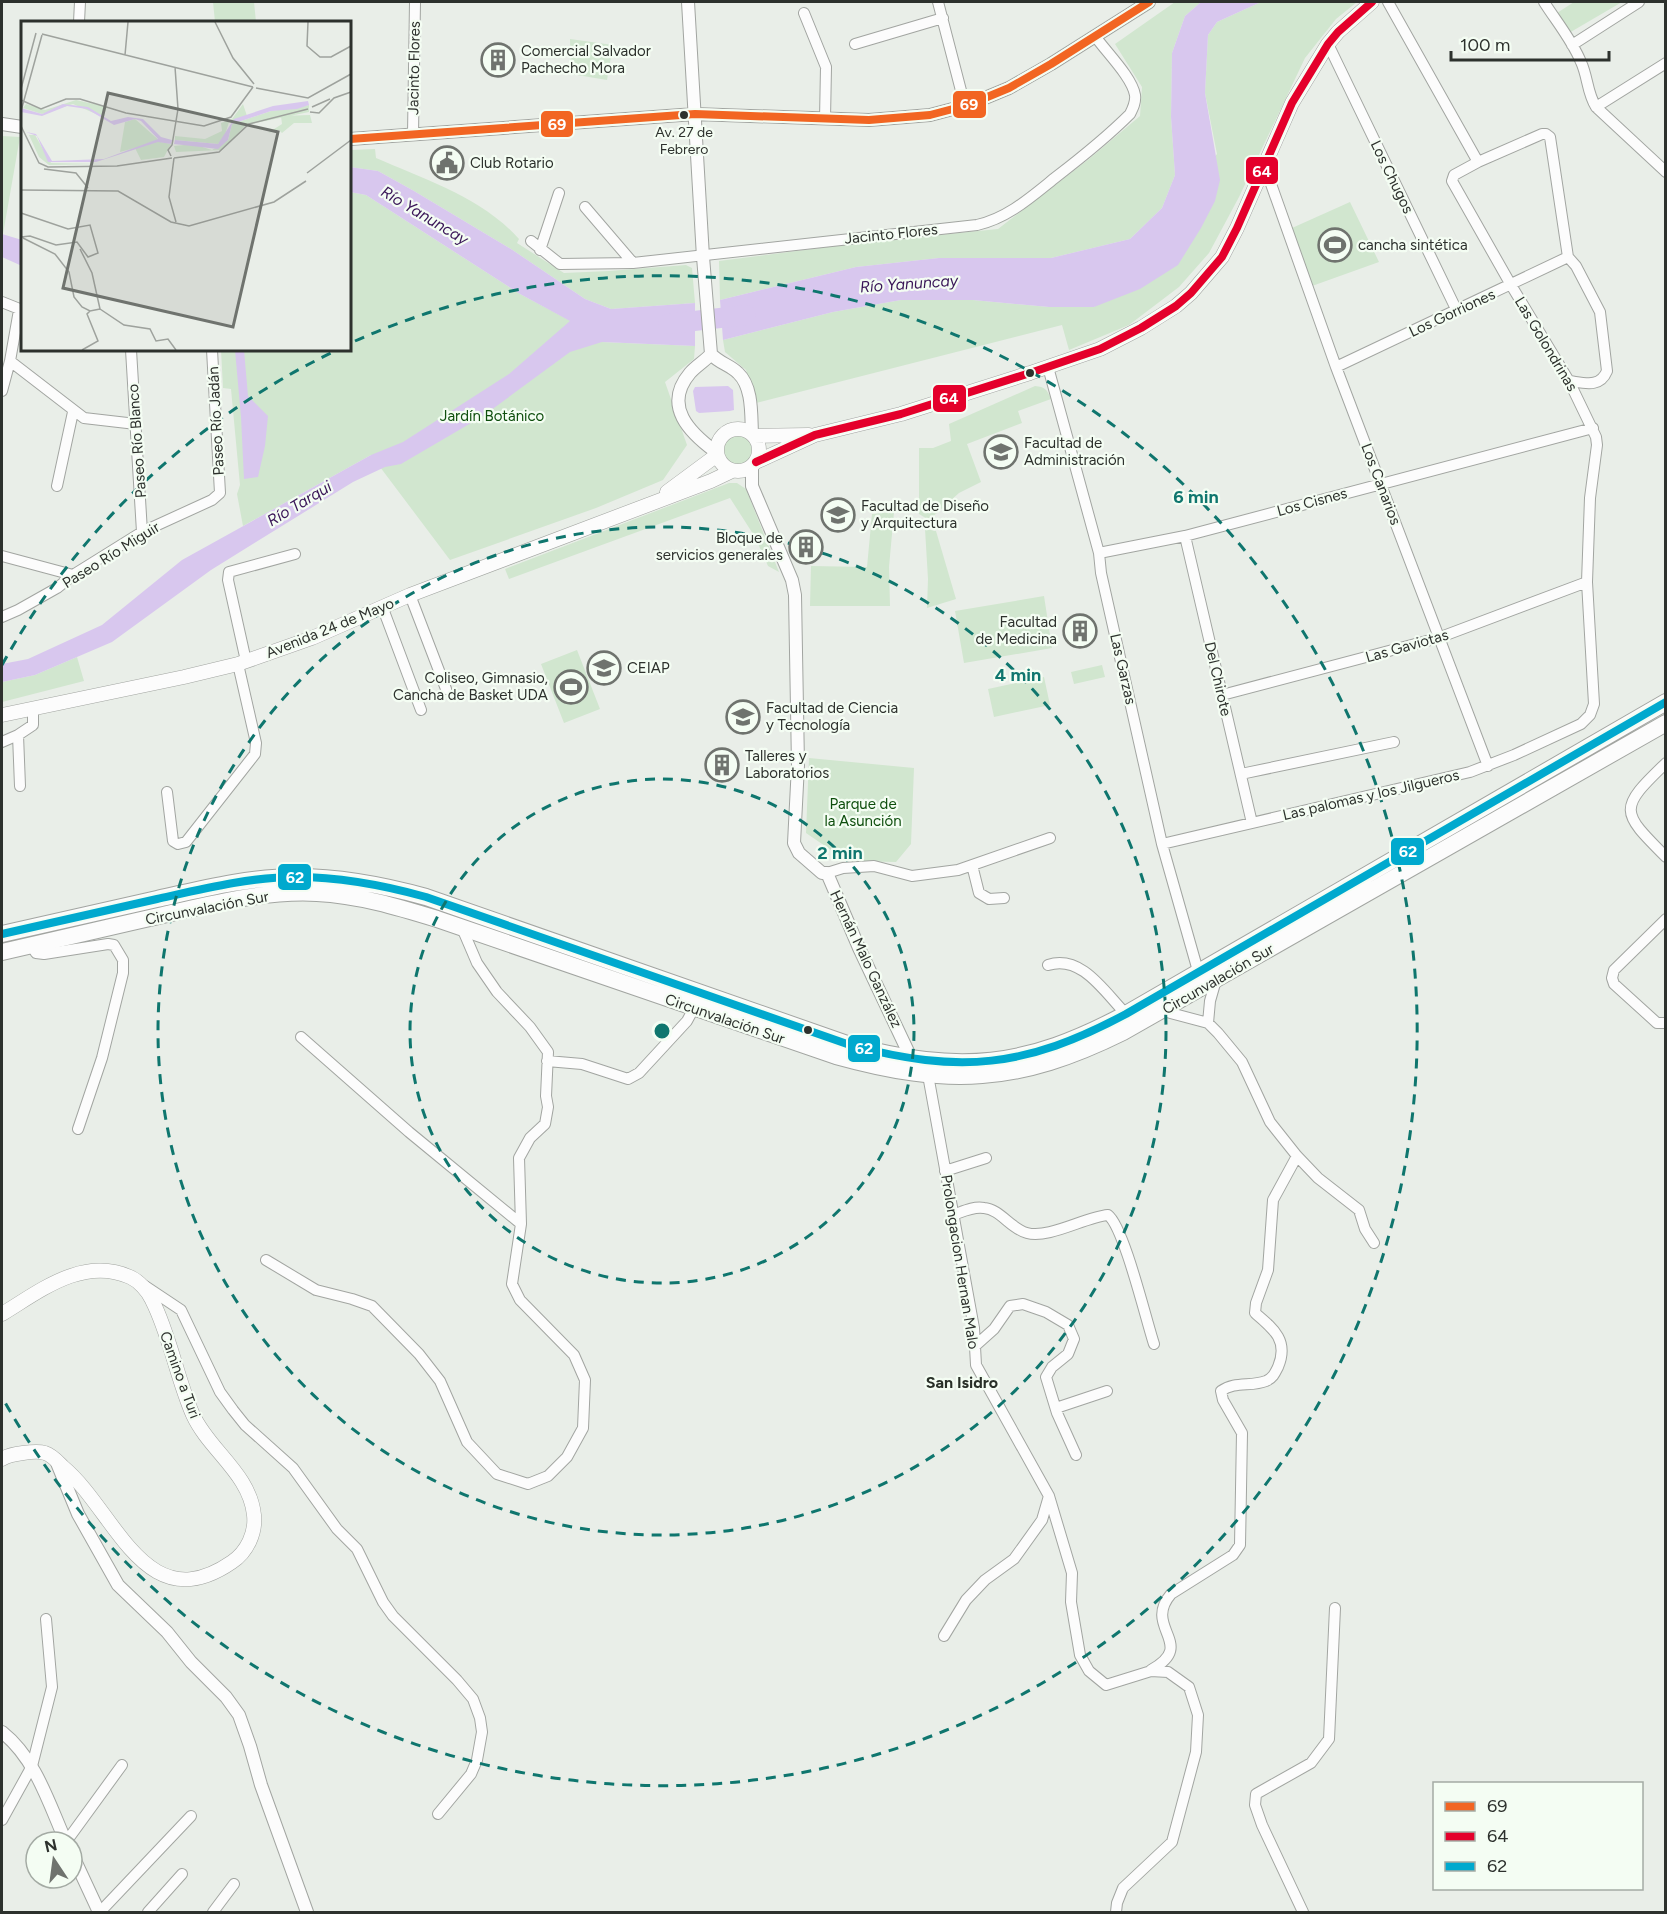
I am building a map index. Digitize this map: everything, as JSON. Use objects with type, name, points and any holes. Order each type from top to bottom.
[{"type":"highway","name":"Circunvalación Sur","points":[[7,930],[252,880],[294,877],[336,878],[426,897],[850,1045],[912,1060],[951,1064],[1007,1059],[1053,1047],[1126,1014],[1665,702]]},
{"type":"highway","name":"Circunvalación Sur","points":[[2,952],[206,906],[308,893],[372,901],[462,928],[836,1056],[893,1071],[967,1077],[997,1074],[1043,1065],[1084,1051],[1163,1011],[1665,723]]},
{"type":"main road","points":[[814,435],[753,435],[738,429],[728,431],[718,442],[716,453],[722,465],[734,471],[742,471],[814,435],[901,414],[1048,367],[1100,349],[1159,318],[1191,293],[1222,257],[1255,189],[1292,103],[1328,44],[1372,2]]},
{"type":"main road","points":[[753,435],[759,447],[754,464]]},
{"type":"main road","name":"Avenida 24 de Mayo","points":[[647,505],[673,488],[716,453]]},
{"type":"main road","name":"Avenida 24 de Mayo","points":[[2,715],[184,677],[242,662],[312,638],[382,606],[734,471]]},
{"type":"main road","points":[[2,1314],[56,1281],[85,1270],[114,1272],[137,1281]]},
{"type":"main road","name":"Camino a Turi","points":[[2,1459],[8,1455],[30,1452],[47,1453],[74,1476],[132,1551],[147,1565],[165,1576],[181,1580],[199,1578],[218,1571],[235,1560],[247,1546],[253,1532],[254,1514],[249,1497],[241,1481],[202,1434],[192,1414],[152,1298],[137,1281]]},
{"type":"street","points":[[80,2],[80,21]]},
{"type":"street","name":"Jacinto Flores","points":[[413,134],[415,2]]},
{"type":"street","points":[[688,2],[711,354],[722,364],[738,372],[745,382],[753,435]]},
{"type":"street","points":[[938,2],[965,106]]},
{"type":"street","points":[[351,139],[695,114],[869,120],[911,117],[965,106],[1010,88],[1149,2]]},
{"type":"street","points":[[1388,2],[1478,162],[1542,134],[1550,137],[1568,257],[1576,266],[1600,312],[1606,371],[1603,379],[1597,383],[1569,381]]},
{"type":"street","points":[[1572,45],[1639,2]]},
{"type":"street","points":[[1547,3],[1582,63],[1589,95],[1596,107],[1665,168]]},
{"type":"street","points":[[804,13],[826,67],[825,119]]},
{"type":"street","points":[[855,44],[943,18]]},
{"type":"street","name":"Jacinto Flores","points":[[531,241],[560,264],[633,263],[703,257],[993,222],[1013,210],[1112,132],[1130,114],[1134,106],[1135,94],[1128,78],[1095,36]]},
{"type":"street","name":"Los Chugos","points":[[1328,44],[1457,311]]},
{"type":"street","points":[[1596,107],[1665,63]]},
{"type":"street","points":[[2,124],[21,127]]},
{"type":"street","name":"Los Canarios","points":[[1267,162],[1270,184],[1336,367],[1488,766]]},
{"type":"street","name":"Las Golondrinas","points":[[1478,162],[1454,175],[1452,181],[1569,381],[1593,428],[1597,445],[1590,498],[1587,582],[1594,705],[1587,720],[1573,728]]},
{"type":"street","points":[[1255,189],[1266,188],[1276,200]]},
{"type":"street","points":[[540,250],[558,193]]},
{"type":"street","points":[[585,207],[633,263]]},
{"type":"street","name":"Los Gorriones","points":[[1336,367],[1568,257]]},
{"type":"street","points":[[2,302],[21,310],[2,391]]},
{"type":"street","name":"Paseo Río Blanco","points":[[131,351],[142,532]]},
{"type":"street","name":"Paseo Río Jadán","points":[[212,351],[220,493]]},
{"type":"street","points":[[711,354],[690,373],[680,388],[679,407],[682,419],[690,431],[716,453]]},
{"type":"street","points":[[10,361],[84,418],[136,424]]},
{"type":"street","name":"Las Garzas","points":[[1048,367],[1099,554],[1101,573],[1162,844],[1198,971]]},
{"type":"street","points":[[57,486],[74,412]]},
{"type":"street","name":"Los Cisnes","points":[[1099,554],[1185,536],[1593,428]]},
{"type":"street","name":"Hernán Malo Ganzález","points":[[752,486],[754,464]]},
{"type":"street","name":"Hernán Malo Ganzález","points":[[734,471],[752,486],[792,580],[795,595],[798,765],[794,843],[799,853],[822,873],[826,873],[912,1060]]},
{"type":"street","name":"Paseo Río Miguir","points":[[2,617],[57,588],[142,532],[212,500],[220,493]]},
{"type":"street","name":"Del Chirote","points":[[1185,536],[1252,823]]},
{"type":"street","points":[[167,792],[173,841],[186,842],[255,754],[256,743],[228,580],[230,572],[295,554]]},
{"type":"street","points":[[2,556],[73,576]]},
{"type":"street","name":"Las Gaviotas","points":[[1222,695],[1438,638],[1587,582]]},
{"type":"street","points":[[410,595],[446,689]]},
{"type":"street","points":[[382,606],[421,710]]},
{"type":"street","points":[[2,742],[33,725],[33,709]]},
{"type":"street","name":"Las palomas y los Jilgueros","points":[[1162,844],[1442,780],[1488,766],[1573,728]]},
{"type":"street","points":[[18,735],[20,786]]},
{"type":"street","points":[[1241,774],[1394,742]]},
{"type":"street","points":[[1665,763],[1638,789],[1631,808],[1632,819],[1636,827],[1665,857]]},
{"type":"street","points":[[826,873],[843,868],[874,866],[912,876],[958,870],[1050,838]]},
{"type":"street","points":[[972,865],[975,885],[979,893],[989,899],[1004,898]]},
{"type":"street","points":[[1664,1024],[1657,1023],[1614,984],[1612,978],[1614,970],[1665,919]]},
{"type":"street","points":[[266,1260],[316,1290],[372,1306],[419,1354],[440,1381],[467,1442],[497,1474],[528,1484],[548,1476],[567,1457],[583,1428],[585,1380],[573,1355],[520,1300],[512,1284],[521,1224],[519,1158],[530,1138],[545,1124],[548,1107],[546,1096],[548,1052],[530,1027],[497,992],[477,963],[462,928]]},
{"type":"street","points":[[31,945],[36,953],[44,954],[108,944],[114,945],[123,960],[123,973],[102,1058],[78,1129]]},
{"type":"street","points":[[1048,964],[1056,962],[1072,964],[1089,974],[1126,1014]]},
{"type":"street","points":[[1208,1023],[1210,1001],[1216,980]]},
{"type":"street","points":[[547,1061],[582,1064],[628,1078],[632,1077],[639,1073],[687,1020],[694,1008]]},
{"type":"street","points":[[1163,1011],[1208,1023],[1242,1062],[1270,1122],[1318,1178],[1359,1210],[1365,1229],[1374,1243]]},
{"type":"street","points":[[301,1037],[409,1132],[521,1224]]},
{"type":"street","name":"Prolongacion Hernan Malo","points":[[928,1075],[939,1125],[952,1215],[974,1328],[976,1365],[1049,1496],[1072,1573],[1071,1602],[1080,1655],[1089,1671],[1106,1685],[1151,1671]]},
{"type":"street","points":[[1151,1671],[1164,1663],[1171,1654],[1172,1648],[1161,1614],[1163,1603],[1171,1594],[1233,1555],[1240,1545],[1242,1433],[1223,1400],[1221,1391],[1229,1386],[1265,1381],[1274,1376],[1281,1359],[1280,1339],[1273,1328],[1255,1313],[1256,1303],[1268,1270],[1273,1200],[1297,1156]]},
{"type":"street","points":[[945,1171],[986,1158]]},
{"type":"street","points":[[952,1215],[974,1208],[986,1208],[1027,1233],[1042,1234],[1108,1215],[1115,1223],[1123,1241],[1154,1344]]},
{"type":"street","points":[[137,1281],[181,1310],[220,1392],[233,1410],[245,1425],[293,1468],[337,1528],[357,1549],[383,1602],[393,1616],[473,1699],[482,1732],[477,1760],[471,1774],[438,1814]]},
{"type":"street","points":[[975,1347],[994,1329],[1010,1306],[1023,1304],[1046,1312],[1068,1325],[1074,1339],[1068,1354],[1052,1367],[1046,1377],[1076,1455]]},
{"type":"street","points":[[1056,1408],[1107,1391]]},
{"type":"street","points":[[56,1461],[78,1514],[117,1586],[167,1632],[190,1662],[226,1697],[239,1715],[261,1785],[307,1912]]},
{"type":"street","points":[[944,1636],[972,1594],[985,1580],[1014,1559],[1042,1520],[1049,1496]]},
{"type":"street","points":[[1303,1912],[1262,1826],[1255,1805],[1256,1794],[1311,1763],[1329,1739],[1335,1608]]},
{"type":"street","points":[[2,1821],[32,1766],[52,1687],[46,1619]]},
{"type":"street","points":[[1116,1912],[1123,1888],[1172,1842],[1196,1752],[1198,1715],[1189,1687],[1168,1672],[1151,1671]]},
{"type":"street","points":[[2,1732],[19,1748],[32,1766],[61,1830]]},
{"type":"street","points":[[75,1830],[122,1765]]},
{"type":"street","points":[[84,1880],[99,1912],[191,1816]]},
{"type":"street","points":[[148,1912],[182,1874]]},
{"type":"street","points":[[213,1912],[234,1884]]},
{"type":"green space","points":[[213,2],[254,2],[256,21],[215,21]]},
{"type":"green space","points":[[1175,2],[1201,2],[1185,16],[1172,53],[1171,117],[1175,175],[1162,208],[1130,239],[1051,258],[939,258],[856,267],[720,300],[719,261],[850,244],[998,229],[1089,159],[1140,116],[1142,87],[1115,44]]},
{"type":"green space","points":[[1261,2],[1357,2],[1336,19],[1305,58],[1239,197],[1209,253],[1179,287],[1129,325],[1069,350],[1062,325],[756,403],[746,370],[725,352],[723,340],[833,312],[901,300],[973,300],[1049,307],[1094,307],[1217,154],[1205,93],[1208,35],[1217,22]]},
{"type":"green space","points":[[1574,2],[1622,2],[1569,33],[1557,13]]},
{"type":"green space","points":[[570,39],[613,45],[607,80],[571,74]]},
{"type":"green space","points":[[2,136],[20,137],[3,234],[2,234]]},
{"type":"green space","points":[[375,149],[376,158],[471,201],[504,225],[519,239],[517,243],[564,273],[686,265],[692,268],[695,303],[611,309],[585,299],[511,249],[414,191],[378,171],[351,167],[351,150]]},
{"type":"green space","name":"Jardín Botánico","points":[[351,192],[366,195],[520,294],[571,321],[601,342],[695,346],[694,359],[665,382],[687,445],[663,480],[596,508],[450,560],[371,455],[243,526],[237,494],[240,485],[231,389],[223,388],[221,351],[351,351]]},
{"type":"green space","name":"cancha sintética","points":[[1350,202],[1379,262],[1312,286],[1292,228]]},
{"type":"green space","points":[[1035,386],[1045,389],[1051,399],[1018,411],[1022,423],[967,444],[981,482],[959,493],[929,520],[919,514],[919,448],[933,448],[951,441],[949,424]]},
{"type":"green space","points":[[738,436],[748,441],[753,451],[748,461],[738,466],[728,461],[723,451],[728,441]]},
{"type":"green space","points":[[729,483],[737,483],[746,489],[779,572],[768,566],[755,537],[730,498],[509,579],[505,569]]},
{"type":"green space","points":[[894,512],[889,567],[890,606],[810,606],[811,566],[867,567],[872,514]]},
{"type":"green space","points":[[925,529],[936,531],[956,599],[927,608],[928,579]]},
{"type":"green space","points":[[1044,596],[1052,648],[964,663],[955,611]]},
{"type":"green space","name":"Coliseo, Gimnasio, Cancha de Basket UDA","points":[[577,650],[600,709],[564,723],[541,664]]},
{"type":"green space","points":[[77,657],[84,681],[2,702],[2,682],[35,675]]},
{"type":"green space","points":[[1102,665],[1105,677],[1074,684],[1071,672]]},
{"type":"green space","points":[[1044,677],[1050,705],[994,717],[988,689]]},
{"type":"green space","name":"Parque de la Asunción","points":[[809,758],[914,768],[911,844],[896,862],[847,861],[806,833]]},
{"type":"water","points":[[1201,2],[1261,2],[1217,22],[1208,35],[1205,93],[1220,180],[1215,201],[1178,265],[1140,289],[1094,307],[1049,307],[973,300],[901,300],[833,312],[723,340],[720,300],[856,267],[939,258],[1051,258],[1130,239],[1162,208],[1175,175],[1171,117],[1172,53],[1185,16]]},
{"type":"water","name":"Río Tarqui","points":[[351,167],[378,171],[511,249],[585,299],[611,309],[695,303],[695,346],[602,342],[570,352],[483,416],[401,464],[385,467],[353,482],[211,570],[112,642],[35,675],[2,682],[2,664],[28,659],[102,625],[182,560],[371,455],[403,442],[509,374],[570,321],[520,294],[366,195],[351,192]]},
{"type":"water","points":[[2,234],[21,240],[21,266],[2,257]]},
{"type":"water","points":[[235,351],[244,351],[248,396],[268,416],[265,446],[258,477],[244,479]]},
{"type":"water","points":[[728,386],[733,390],[734,410],[699,413],[696,411],[693,391],[695,387]]},
{"type":"waterway","name":"Río Yanuncay","points":[[668,324],[746,315]]},
{"type":"transit line","name":"69","points":[[351,139],[695,114],[869,120],[930,115],[968,105],[1009,88],[1149,2]]},
{"type":"transit line","name":"64","points":[[756,462],[815,435],[901,414],[1100,349],[1141,328],[1176,306],[1191,293],[1222,257],[1292,103],[1328,44],[1372,2]]},
{"type":"transit line","name":"62","points":[[2,934],[244,881],[296,877],[346,880],[426,897],[850,1045],[925,1060],[991,1061],[1056,1046],[1126,1014],[1666,702]]},
{"type":"place","name":"Comercial Salvador Pachecho Mora","points":[[498,60]]},
{"type":"place","name":"Av. 27 de Febrero","points":[[684,115]]},
{"type":"place","name":"Club Rotario","points":[[447,163]]},
{"type":"place","name":"cancha sintética","points":[[1335,245]]},
{"type":"place","name":"Facultad de Administración","points":[[1001,452]]},
{"type":"place","name":"Facultad de Diseño y Arquitectura","points":[[838,515]]},
{"type":"place","name":"Bloque de servicios generales","points":[[806,547]]},
{"type":"place","name":"Facultad de Medicina","points":[[1080,631]]},
{"type":"place","name":"CEIAP","points":[[604,668]]},
{"type":"place","name":"Coliseo, Gimnasio, Cancha de Basket UDA","points":[[571,687]]},
{"type":"place","name":"Facultad de Ciencia y Tecnología","points":[[743,717]]},
{"type":"place","name":"Talleres y Laboratorios","points":[[722,765]]},
{"type":"district","name":"San Isidro","points":[[962,1382]]}]
